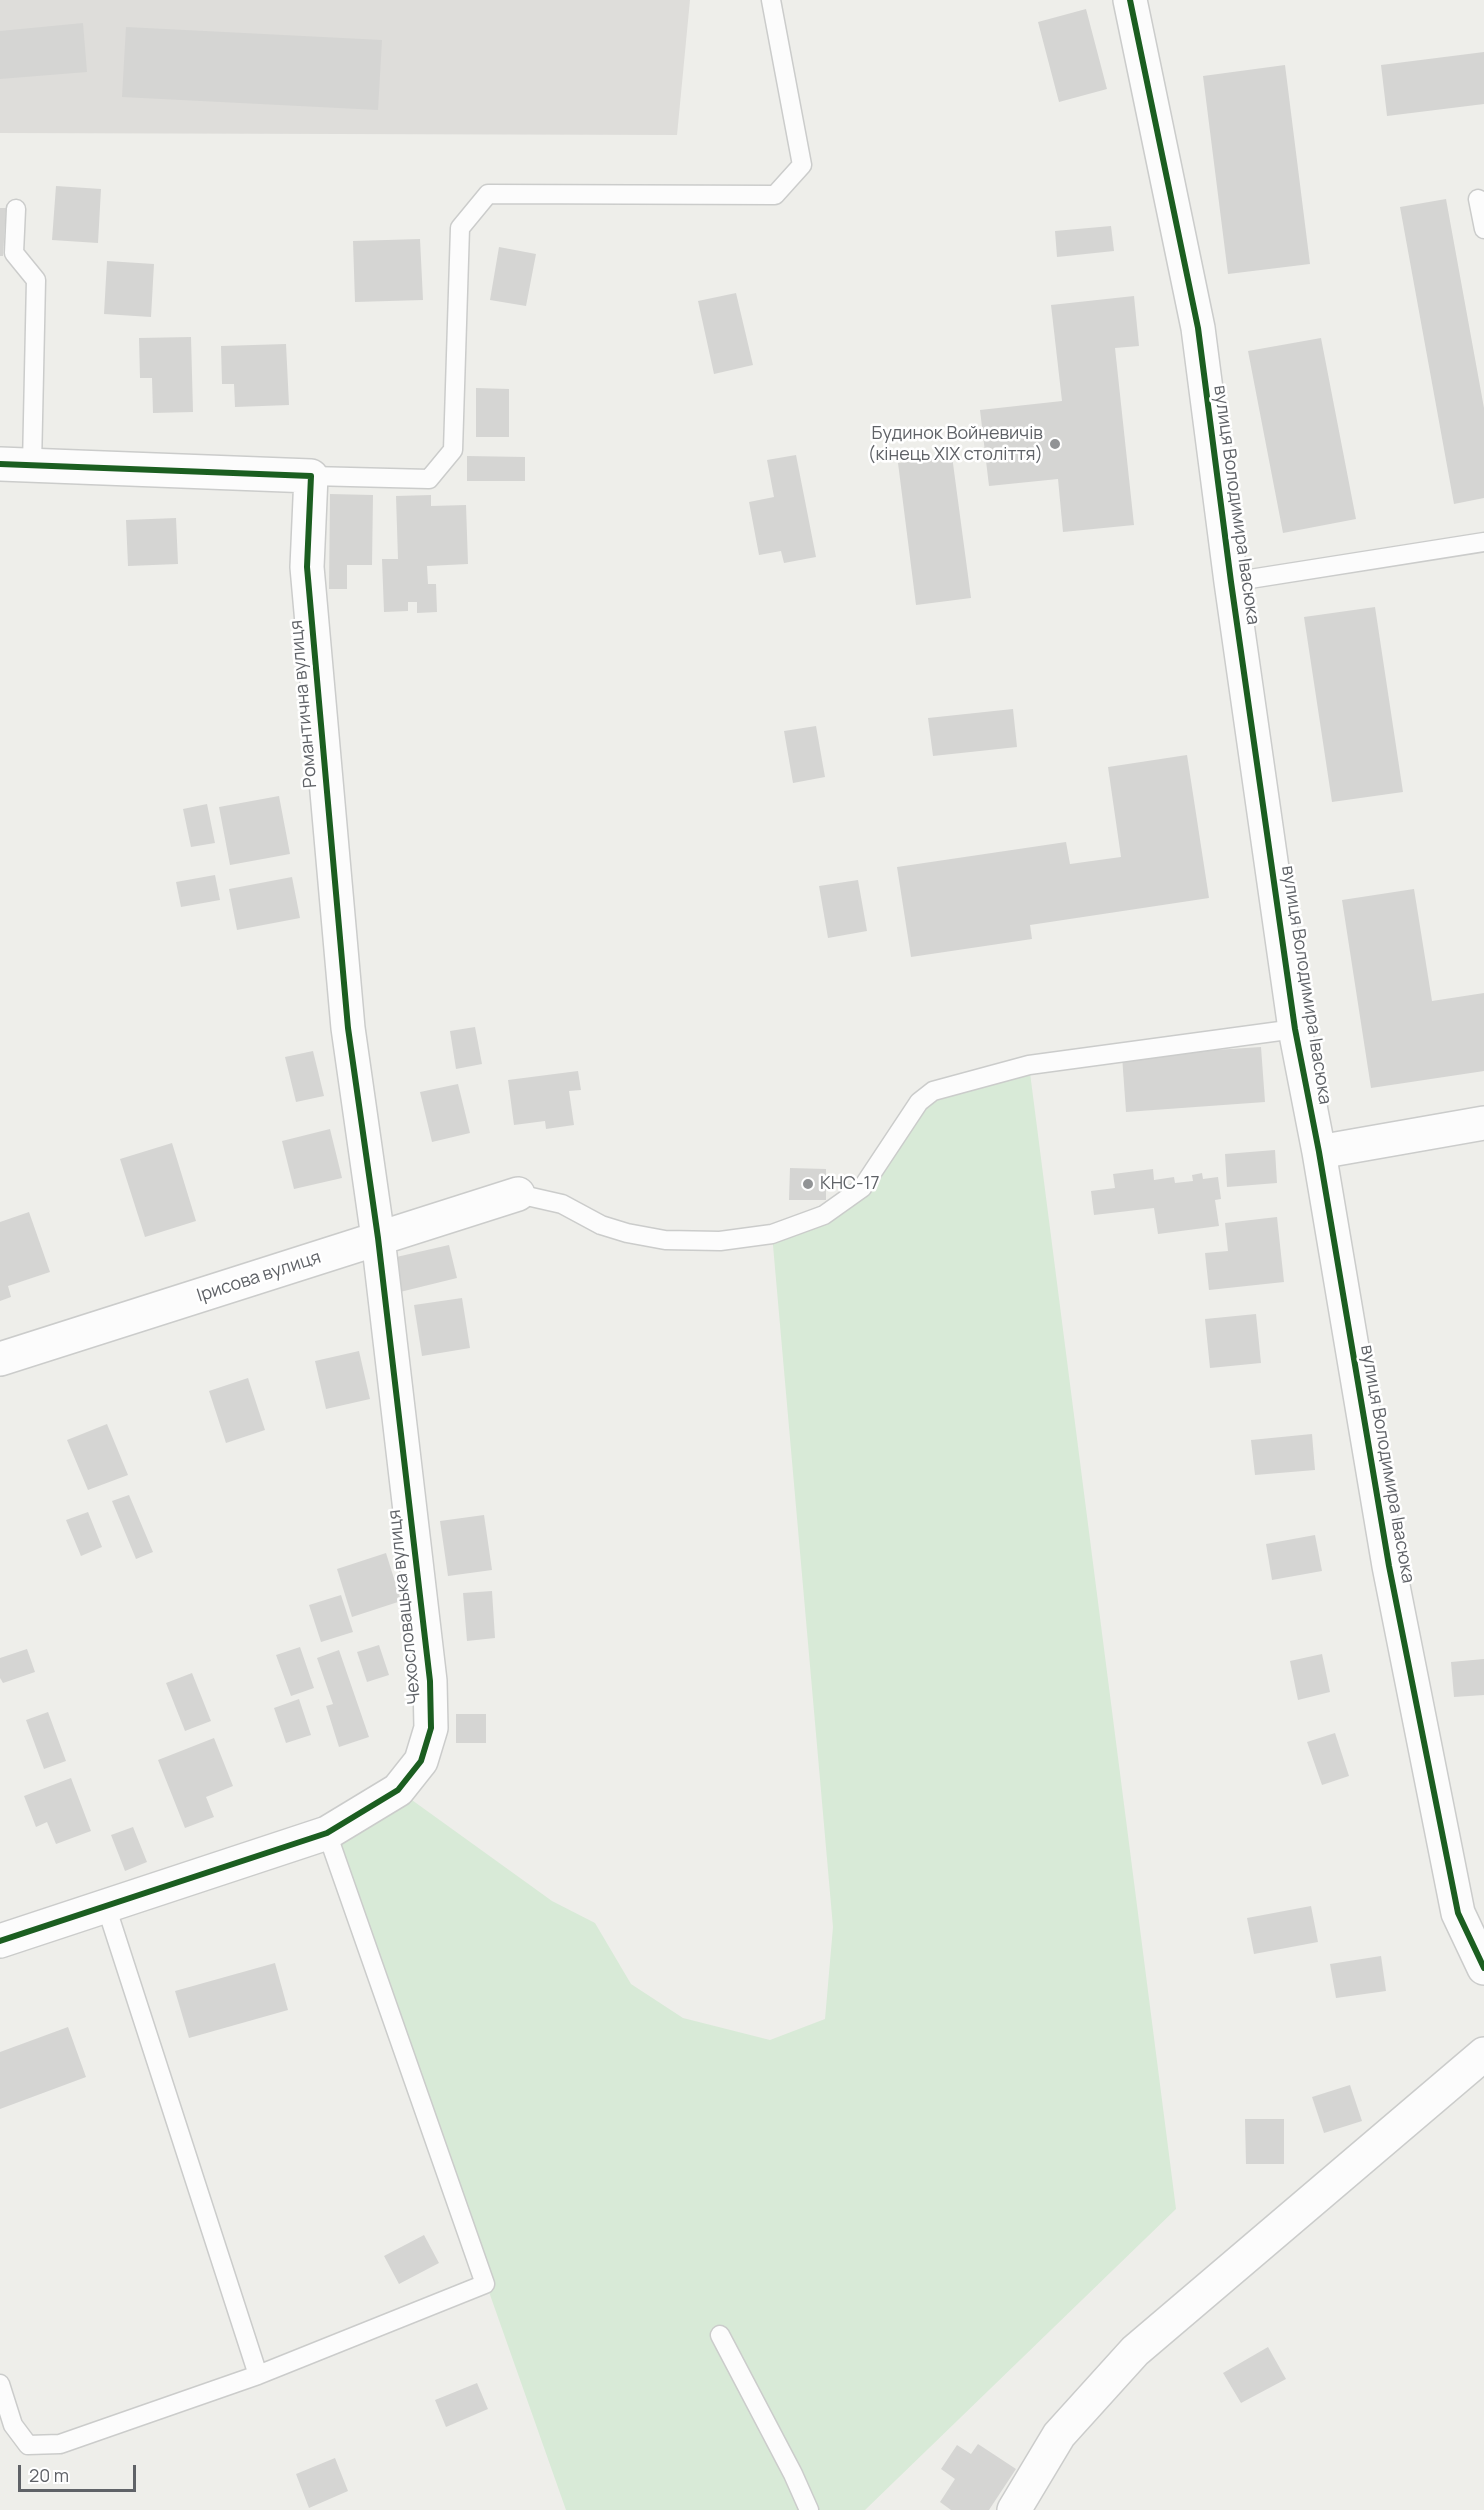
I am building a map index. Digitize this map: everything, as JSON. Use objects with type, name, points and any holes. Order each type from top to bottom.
[{"type":"street","name":"вулиця Володимира Івасюка","points":[[1130,0],[1198,328],[1231,582],[1295,1029],[1389,1566],[1458,1913],[1484,1968]]},
{"type":"street","points":[[0,464],[311,476]]},
{"type":"street","name":"Романтична вулиця","points":[[311,476],[307,567],[310,602],[348,1028],[378,1238]]},
{"type":"street","points":[[1318,1152],[1484,1123]]},
{"type":"street","name":"Ірисова вулиця","points":[[0,1359],[518,1194]]},
{"type":"street","name":"Чехословацька вулиця","points":[[0,1941],[327,1833],[398,1790],[421,1761],[431,1728],[430,1681],[378,1238]]},
{"type":"street","points":[[1014,2510],[1059,2435],[1134,2351],[1484,2054]]},
{"type":"lane","points":[[311,476],[429,479],[453,450],[460,228],[488,194],[775,195],[802,165],[771,0]]},
{"type":"lane","points":[[1478,199],[1484,229]]},
{"type":"lane","points":[[16,208],[14,253],[36,280],[32,465]]},
{"type":"lane","points":[[1231,582],[1484,542]]},
{"type":"lane","points":[[518,1194],[562,1204],[601,1225],[627,1233],[665,1240],[720,1241],[772,1234],[824,1215],[862,1188],[919,1102],[933,1091],[1029,1065],[1295,1029]]},
{"type":"lane","points":[[0,2384],[13,2425],[28,2445],[60,2444],[258,2375],[485,2284],[327,1833]]},
{"type":"lane","points":[[106,1906],[258,2375]]},
{"type":"lane","points":[[720,2335],[793,2474],[809,2510]]},
{"type":"shaded area","points":[[0,0],[690,0],[677,135],[0,133]]},
{"type":"green space","points":[[1029,1065],[1176,2209],[865,2510],[566,2510],[327,1833],[398,1790],[552,1901],[595,1923],[631,1984],[683,2018],[770,2040],[825,2019],[833,1927],[772,1234],[862,1188],[919,1102]]},
{"type":"building","points":[[1086,9],[1107,89],[1059,102],[1038,22]]},
{"type":"building","points":[[83,23],[87,72],[0,79],[0,31]]},
{"type":"building","points":[[126,27],[382,40],[378,110],[122,97]]},
{"type":"building","points":[[1484,52],[1484,104],[1387,116],[1381,65]]},
{"type":"building","points":[[1285,65],[1310,264],[1228,274],[1203,76]]},
{"type":"building","points":[[56,186],[101,189],[98,243],[52,240]]},
{"type":"building","points":[[1446,199],[1484,408],[1484,498],[1454,504],[1400,207]]},
{"type":"building","points":[[0,208],[6,208],[3,256],[0,256]]},
{"type":"building","points":[[1111,226],[1114,251],[1057,257],[1055,231]]},
{"type":"building","points":[[420,239],[423,300],[355,302],[353,241]]},
{"type":"building","points":[[499,247],[536,254],[526,306],[490,300]]},
{"type":"building","points":[[107,261],[154,264],[151,317],[104,314]]},
{"type":"building","points":[[736,293],[753,365],[714,374],[698,301]]},
{"type":"building","name":"Будинок Войневичів (кінець ХІХ століття)","points":[[1134,296],[1139,346],[1115,348],[1134,525],[1063,532],[1058,479],[989,486],[980,410],[1062,401],[1051,305]]},
{"type":"building","points":[[191,337],[193,412],[153,413],[152,378],[140,378],[139,338]]},
{"type":"building","points":[[1321,338],[1356,519],[1283,533],[1248,351]]},
{"type":"building","points":[[286,344],[289,405],[235,407],[234,384],[222,384],[221,346]]},
{"type":"building","points":[[476,388],[509,389],[509,437],[476,437]]},
{"type":"building","points":[[796,455],[816,557],[784,563],[781,551],[759,555],[749,502],[774,497],[767,460]]},
{"type":"building","points":[[467,456],[525,457],[525,481],[467,481]]},
{"type":"building","points":[[952,456],[971,598],[916,605],[898,463]]},
{"type":"building","points":[[330,494],[373,495],[372,565],[347,565],[347,589],[329,589]]},
{"type":"building","points":[[431,495],[431,506],[466,505],[468,564],[427,566],[428,584],[436,584],[437,612],[417,613],[417,602],[408,602],[408,611],[384,612],[382,559],[398,559],[396,496]]},
{"type":"building","points":[[176,518],[178,564],[128,566],[126,520]]},
{"type":"building","points":[[1375,607],[1403,792],[1332,802],[1304,617]]},
{"type":"building","points":[[1013,709],[1017,747],[933,756],[928,718]]},
{"type":"building","points":[[816,726],[825,777],[793,783],[784,731]]},
{"type":"building","points":[[1187,755],[1209,898],[1030,925],[1032,939],[911,957],[897,867],[1066,842],[1070,864],[1121,857],[1108,767]]},
{"type":"building","points":[[279,796],[290,854],[230,865],[219,807]]},
{"type":"building","points":[[207,804],[215,843],[191,847],[183,809]]},
{"type":"building","points":[[215,875],[220,900],[181,907],[176,882]]},
{"type":"building","points":[[292,877],[300,918],[237,930],[229,889]]},
{"type":"building","points":[[858,880],[867,931],[828,938],[819,886]]},
{"type":"building","points":[[1414,889],[1432,1001],[1484,993],[1484,1071],[1371,1088],[1342,900]]},
{"type":"building","points":[[475,1027],[482,1064],[456,1069],[450,1031]]},
{"type":"building","points":[[1261,1047],[1265,1102],[1126,1112],[1122,1056]]},
{"type":"building","points":[[313,1051],[324,1096],[296,1102],[285,1057]]},
{"type":"building","points":[[578,1071],[581,1090],[569,1091],[574,1125],[546,1129],[545,1121],[514,1125],[508,1080]]},
{"type":"building","points":[[458,1084],[470,1133],[432,1142],[420,1092]]},
{"type":"building","points":[[330,1129],[342,1178],[294,1189],[282,1141]]},
{"type":"building","points":[[172,1143],[196,1221],[145,1237],[120,1159]]},
{"type":"building","points":[[1275,1150],[1277,1183],[1227,1187],[1225,1154]]},
{"type":"building","name":"КНС-17","points":[[790,1168],[826,1169],[826,1200],[789,1200]]},
{"type":"building","points":[[1153,1169],[1154,1180],[1174,1177],[1175,1183],[1193,1181],[1192,1175],[1202,1173],[1203,1179],[1218,1177],[1221,1199],[1215,1200],[1219,1226],[1158,1234],[1154,1208],[1094,1215],[1091,1191],[1115,1188],[1113,1174]]},
{"type":"building","points":[[29,1212],[50,1272],[8,1286],[11,1297],[0,1301],[0,1222]]},
{"type":"building","points":[[1277,1217],[1284,1282],[1209,1290],[1205,1253],[1228,1251],[1225,1223]]},
{"type":"building","points":[[449,1245],[457,1278],[400,1292],[392,1258]]},
{"type":"building","points":[[462,1298],[470,1348],[422,1356],[414,1305]]},
{"type":"building","points":[[1256,1314],[1261,1363],[1210,1368],[1205,1319]]},
{"type":"building","points":[[359,1351],[370,1399],[326,1409],[315,1361]]},
{"type":"building","points":[[248,1378],[265,1430],[226,1443],[209,1391]]},
{"type":"building","points":[[107,1424],[128,1475],[88,1490],[67,1440]]},
{"type":"building","points":[[1312,1434],[1315,1470],[1255,1475],[1251,1440]]},
{"type":"building","points":[[129,1495],[153,1552],[136,1559],[112,1501]]},
{"type":"building","points":[[88,1512],[102,1547],[81,1556],[66,1520]]},
{"type":"building","points":[[484,1515],[492,1570],[448,1576],[440,1521]]},
{"type":"building","points":[[1315,1535],[1322,1571],[1272,1580],[1266,1544]]},
{"type":"building","points":[[386,1553],[401,1601],[352,1617],[337,1569]]},
{"type":"building","points":[[492,1591],[495,1638],[467,1641],[463,1593]]},
{"type":"building","points":[[341,1595],[353,1632],[321,1642],[309,1605]]},
{"type":"building","points":[[379,1645],[389,1675],[367,1682],[357,1652]]},
{"type":"building","points":[[300,1647],[314,1688],[291,1696],[276,1655]]},
{"type":"building","points":[[27,1649],[35,1672],[3,1683],[0,1678],[0,1658]]},
{"type":"building","points":[[339,1650],[369,1737],[339,1747],[326,1706],[333,1704],[317,1658]]},
{"type":"building","points":[[1322,1654],[1330,1692],[1298,1700],[1290,1661]]},
{"type":"building","points":[[1484,1659],[1484,1695],[1454,1697],[1451,1662]]},
{"type":"building","points":[[192,1673],[211,1721],[185,1731],[166,1683]]},
{"type":"building","points":[[299,1699],[311,1735],[286,1743],[274,1708]]},
{"type":"building","points":[[48,1712],[66,1761],[44,1769],[26,1720]]},
{"type":"building","points":[[456,1714],[486,1714],[486,1743],[456,1743]]},
{"type":"building","points":[[1335,1733],[1349,1776],[1322,1785],[1307,1742]]},
{"type":"building","points":[[214,1738],[233,1786],[206,1797],[214,1817],[185,1828],[158,1760]]},
{"type":"building","points":[[71,1778],[91,1831],[56,1844],[47,1822],[36,1827],[24,1796]]},
{"type":"building","points":[[133,1827],[147,1862],[125,1871],[111,1835]]},
{"type":"building","points":[[1311,1906],[1318,1942],[1254,1954],[1247,1918]]},
{"type":"building","points":[[1381,1956],[1386,1991],[1336,1998],[1330,1964]]},
{"type":"building","points":[[275,1963],[288,2010],[189,2038],[175,1991]]},
{"type":"building","points":[[68,2027],[86,2077],[0,2109],[0,2052]]},
{"type":"building","points":[[1350,2085],[1362,2121],[1324,2133],[1312,2097]]},
{"type":"building","points":[[1245,2119],[1284,2119],[1284,2164],[1246,2164]]},
{"type":"building","points":[[424,2235],[439,2263],[399,2284],[384,2256]]},
{"type":"building","points":[[1268,2347],[1286,2379],[1241,2403],[1223,2373]]},
{"type":"building","points":[[477,2383],[488,2409],[446,2427],[435,2400]]},
{"type":"building","points":[[978,2444],[1016,2469],[989,2510],[951,2510],[940,2502],[955,2479],[941,2469],[957,2445],[971,2454]]},
{"type":"building","points":[[335,2458],[348,2491],[309,2508],[296,2474]]},
{"type":"cycle path","points":[[1130,0],[1198,328],[1231,582],[1295,1029],[1319,1152],[1389,1566],[1458,1913],[1484,1968]]},
{"type":"cycle path","points":[[0,464],[311,476],[307,567],[348,1028],[378,1238],[430,1681],[431,1728],[421,1761],[398,1790],[327,1833],[0,1941]]},
{"type":"place","name":"Будинок Войневичів (кінець ХІХ століття)","points":[[1055,444]]},
{"type":"place","name":"КНС-17","points":[[808,1184]]}]
